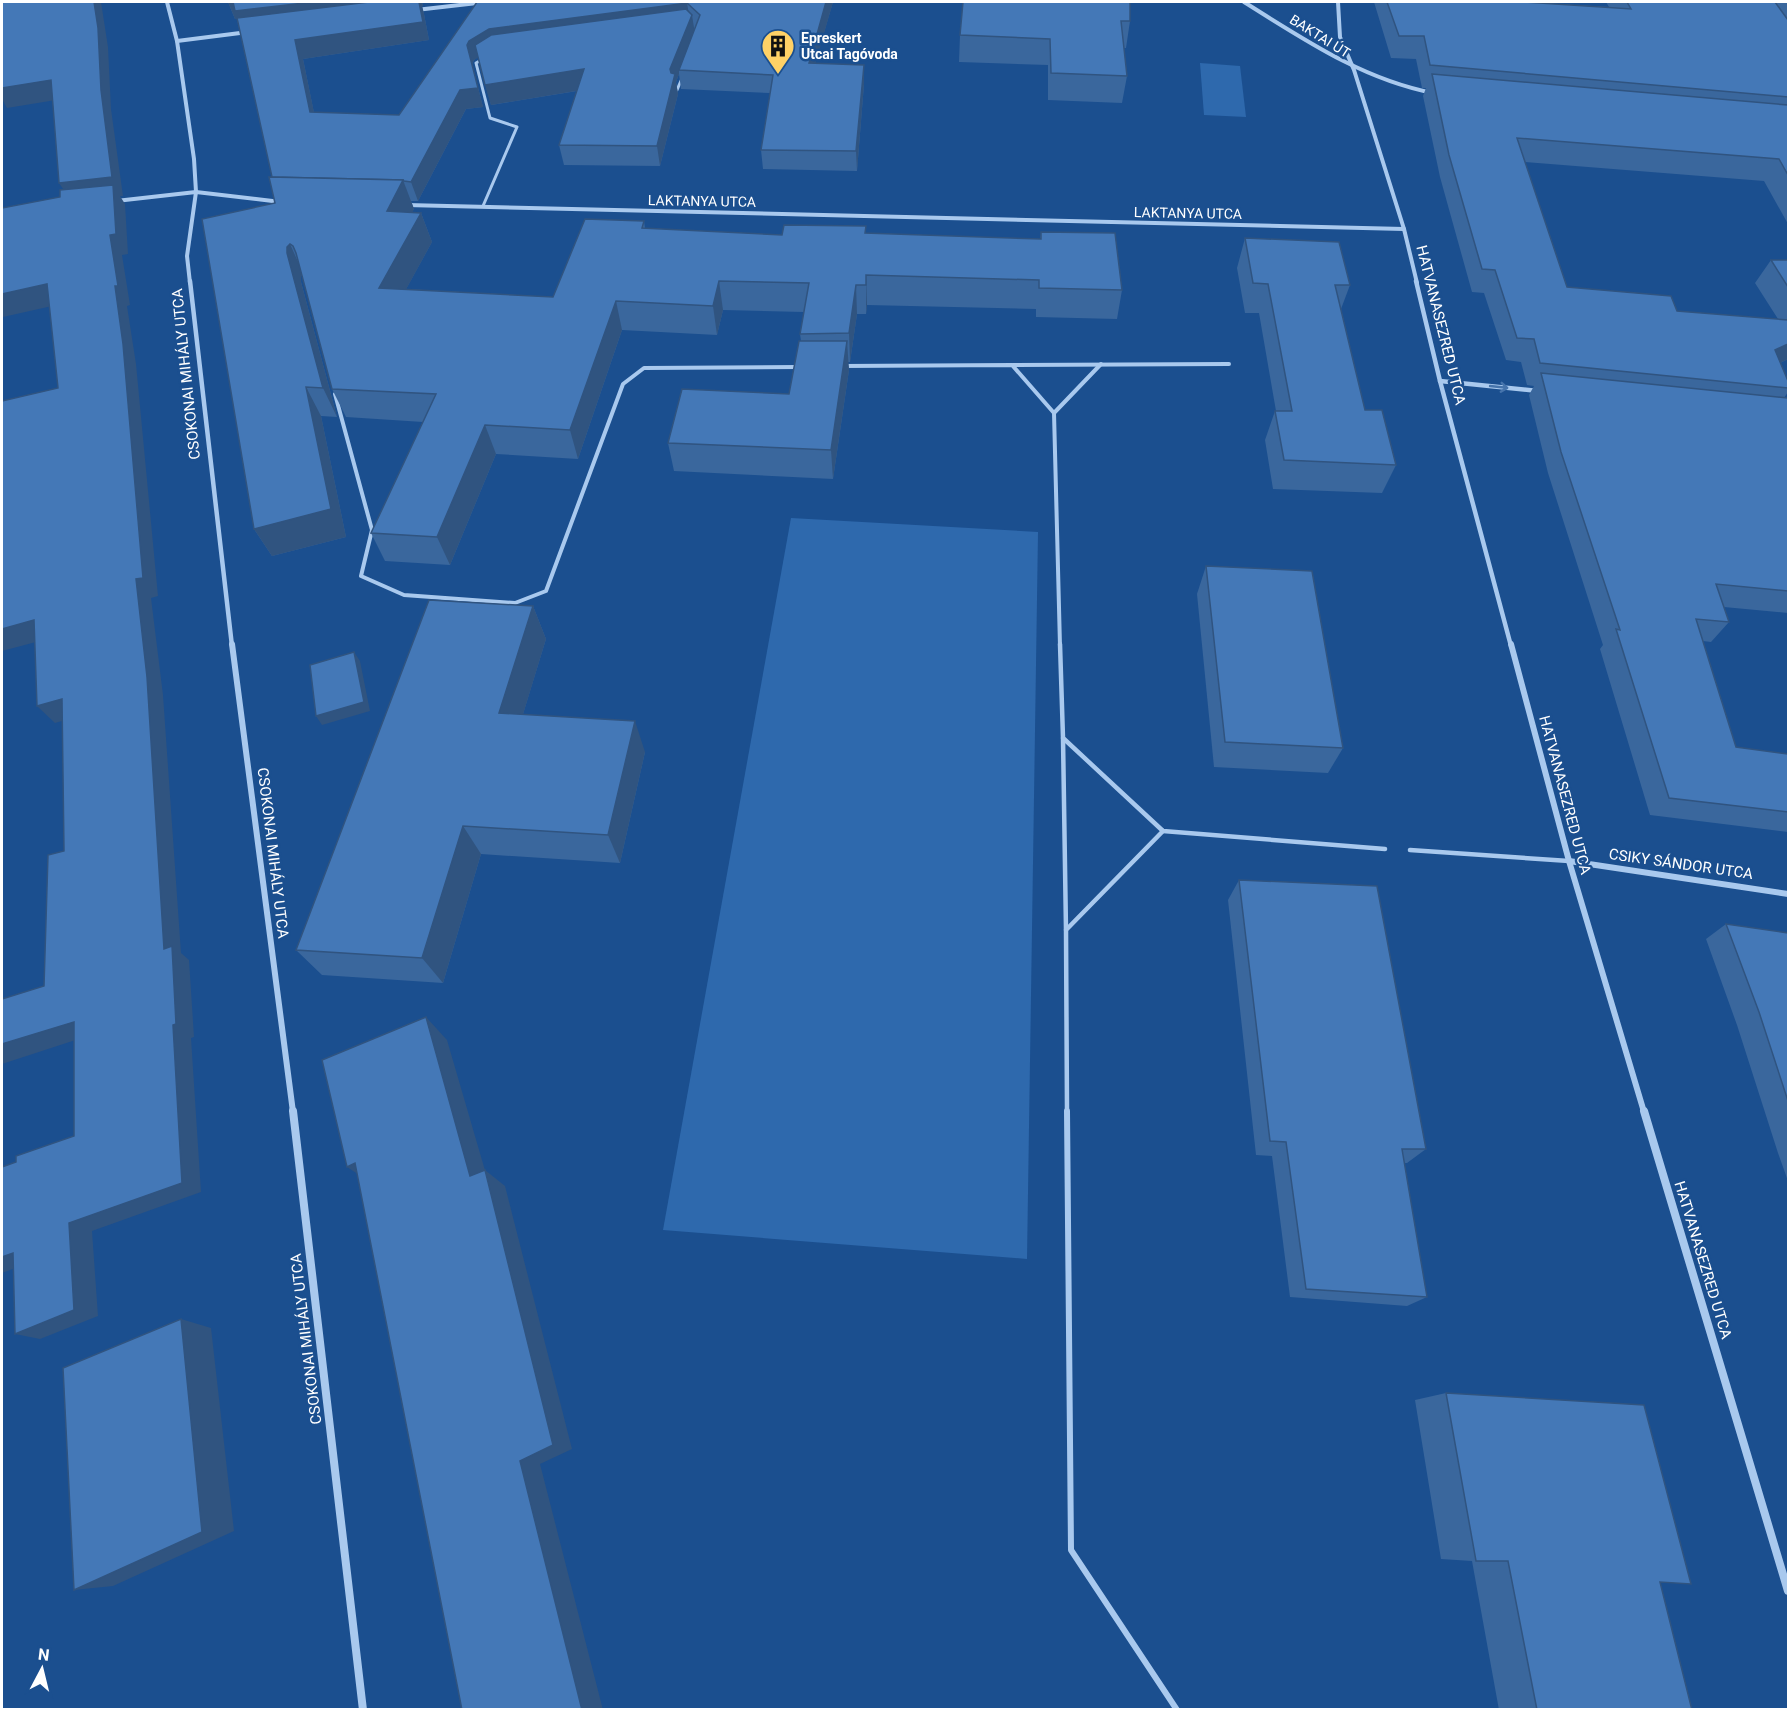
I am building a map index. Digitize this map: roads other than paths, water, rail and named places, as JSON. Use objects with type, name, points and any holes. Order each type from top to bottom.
[{"type":"street","name":"CSOKONAI MIHÁLY UTCA","points":[[167,2],[177,41],[194,159],[196,192],[187,256],[218,538],[288,1072],[363,1710]]},
{"type":"street","points":[[414,11],[486,2]]},
{"type":"street","name":"BAKTAI ÚT","points":[[1244,2],[1354,70],[1409,90],[1441,94]]},
{"type":"street","name":"HATVANASEZRED UTCA","points":[[1338,2],[1340,37],[1354,70],[1404,229],[1440,381],[1569,861],[1788,1590]]},
{"type":"street","points":[[177,41],[248,32]]},
{"type":"street","points":[[105,202],[196,192],[282,202]]},
{"type":"street","name":"LAKTANYA UTCA","points":[[400,204],[1404,229]]},
{"type":"street","points":[[1440,381],[1545,392]]},
{"type":"street","name":"CSIKY SÁNDOR UTCA","points":[[1569,861],[1788,894]]},
{"type":"lane","points":[[483,206],[517,127],[490,118],[476,63],[486,57]]},
{"type":"lane","points":[[677,90],[685,71]]},
{"type":"lane","points":[[1054,413],[1101,364]]},
{"type":"lane","points":[[834,366],[1229,364]]},
{"type":"lane","points":[[1012,365],[1054,413],[1066,930],[1071,1550],[1177,1710]]},
{"type":"lane","points":[[335,392],[372,530],[361,576],[404,595],[515,603],[546,591],[623,384],[644,368],[799,367]]},
{"type":"lane","points":[[1063,738],[1162,831],[1385,849]]},
{"type":"lane","points":[[1066,930],[1162,831]]},
{"type":"lane","points":[[1410,850],[1569,861]]},
{"type":"place","name":"Epreskert Utcai Tagóvoda","points":[[778,75]]}]
